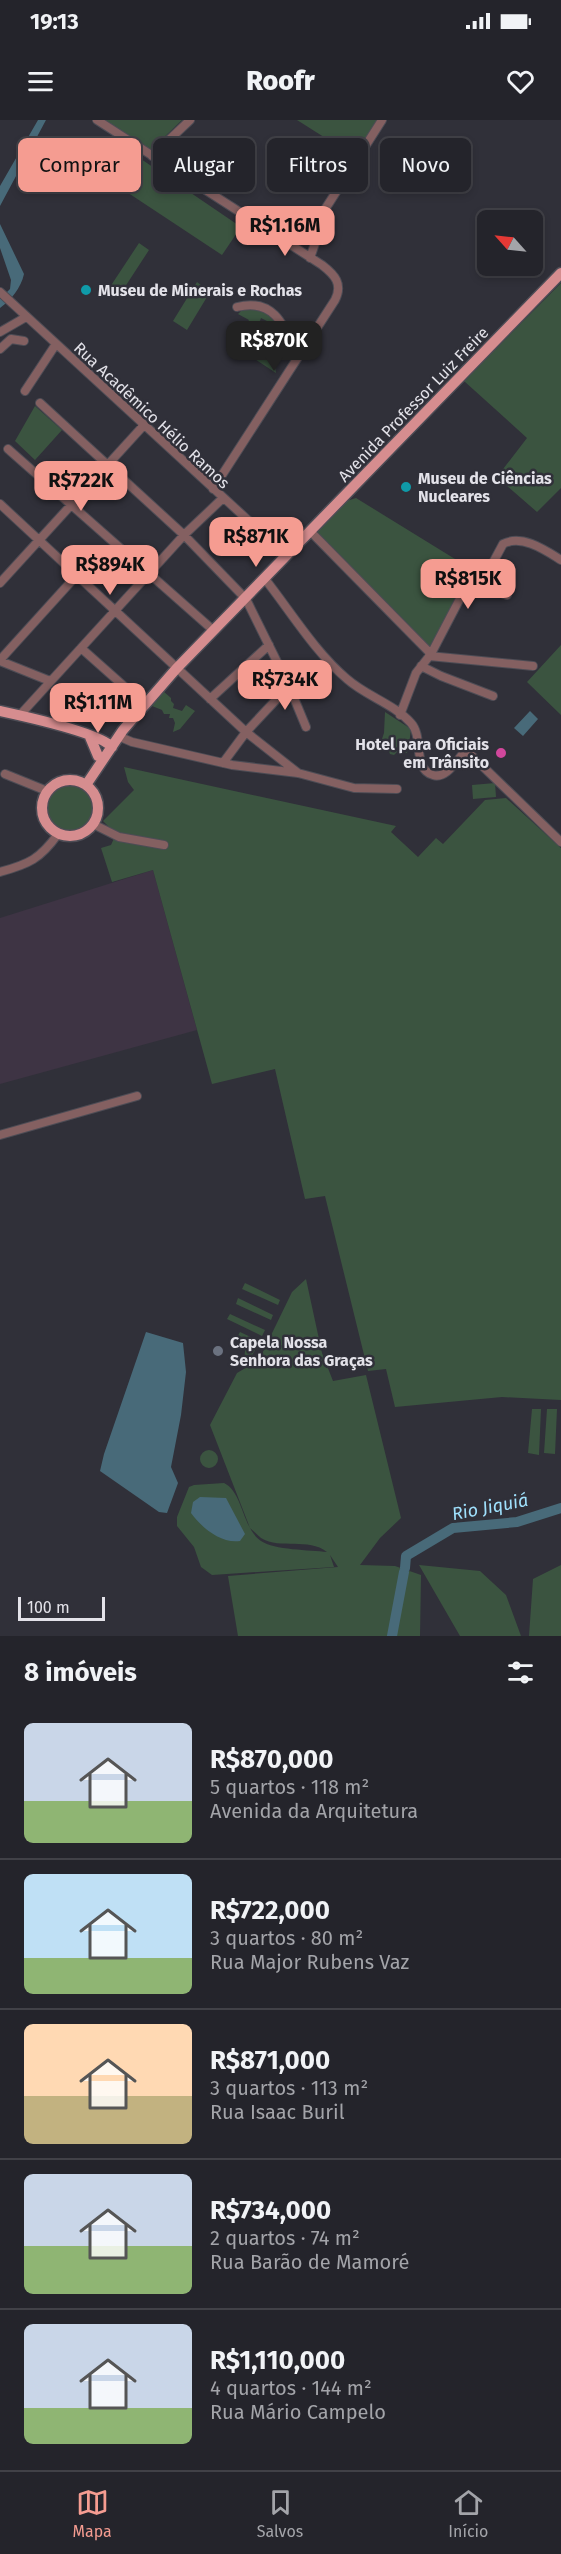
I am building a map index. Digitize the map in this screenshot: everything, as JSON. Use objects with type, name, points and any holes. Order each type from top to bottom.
[{"type":"main road","name":"Avenida Professor Luiz Freire","points":[[110,746],[144,704],[213,630],[246,599],[309,531],[561,273]]},
{"type":"main road","points":[[0,711],[60,726],[110,746]]},
{"type":"main road","points":[[90,737],[98,756]]},
{"type":"main road","points":[[81,782],[98,756],[110,746]]},
{"type":"main road","points":[[81,782],[110,746]]},
{"type":"main road","points":[[60,782],[81,782],[94,793],[98,803],[93,824],[85,832],[74,836],[58,834],[43,818],[42,807],[47,792],[60,782]]},
{"type":"street","points":[[97,120],[310,258],[334,276],[339,284],[337,296],[213,489]]},
{"type":"street","points":[[152,156],[190,120]]},
{"type":"street","points":[[273,234],[296,235],[309,227],[321,214],[382,120]]},
{"type":"street","points":[[310,258],[320,228],[321,214]]},
{"type":"street","name":"Rua Acadêmico Hélio Ramos","points":[[0,292],[287,556]]},
{"type":"street","points":[[237,307],[256,304],[272,312],[281,322],[294,351]]},
{"type":"street","points":[[0,332],[26,317]]},
{"type":"street","points":[[0,349],[11,339],[24,341]]},
{"type":"street","points":[[25,391],[56,344]]},
{"type":"street","points":[[40,403],[106,466],[184,535],[246,599],[289,686],[306,727]]},
{"type":"street","points":[[0,583],[144,425]]},
{"type":"street","points":[[8,449],[213,630]]},
{"type":"street","points":[[20,716],[114,610],[184,535],[223,498]]},
{"type":"street","points":[[0,504],[176,669],[246,732],[298,773]]},
{"type":"street","points":[[309,531],[430,655],[533,666]]},
{"type":"street","points":[[481,585],[499,549],[507,542],[536,546],[561,560]]},
{"type":"street","points":[[50,681],[0,661],[77,575]]},
{"type":"street","points":[[265,579],[346,678],[400,715],[414,728],[422,767],[428,773],[442,775],[462,755],[471,755],[561,842]]},
{"type":"street","points":[[400,715],[411,682],[430,655],[466,587],[472,584],[481,585],[507,595]]},
{"type":"street","points":[[210,699],[269,645]]},
{"type":"street","points":[[81,648],[144,704]]},
{"type":"street","points":[[421,666],[493,696]]},
{"type":"street","points":[[223,763],[246,732],[289,686]]},
{"type":"street","points":[[118,735],[132,742],[223,763],[298,773],[354,788],[397,789]]},
{"type":"street","points":[[5,774],[47,792]]},
{"type":"street","points":[[93,824],[119,837],[164,845]]},
{"type":"street","points":[[0,872],[27,864],[38,857],[45,852],[58,834]]},
{"type":"street","points":[[0,1135],[137,1096]]},
{"type":"shaded area","points":[[153,870],[197,1030],[0,1084],[0,918]]},
{"type":"green space","points":[[103,120],[182,120],[163,138],[153,138],[153,148],[150,151],[141,145],[141,138],[130,138]]},
{"type":"green space","points":[[297,120],[382,120],[368,141],[368,138],[325,138]]},
{"type":"green space","points":[[141,159],[153,167],[153,192],[190,192],[241,227],[222,255],[127,192],[141,192]]},
{"type":"green space","points":[[139,243],[149,250],[121,293],[110,287]]},
{"type":"green space","points":[[197,282],[210,292],[187,330],[173,321]]},
{"type":"green space","points":[[561,283],[561,488],[537,512],[497,477],[527,438],[464,381]]},
{"type":"green space","points":[[257,306],[274,317],[291,346],[285,348],[281,334],[274,323],[267,326],[269,322],[261,318],[258,326],[263,328],[254,332],[258,337],[255,338],[258,338],[256,340],[260,342],[257,343],[274,361],[276,373],[238,348],[241,343],[237,340],[249,320],[238,314],[243,309]]},
{"type":"green space","points":[[35,406],[62,430],[35,460],[15,441]]},
{"type":"green space","points":[[356,498],[468,567],[471,584],[437,646],[428,648],[309,531],[337,504]]},
{"type":"green space","points":[[561,645],[561,715],[527,682]]},
{"type":"green space","points":[[163,691],[171,698],[173,708],[182,711],[186,705],[195,711],[180,729],[173,732],[175,723],[173,718],[169,718],[170,714],[164,714],[162,710],[152,706]]},
{"type":"green space","points":[[385,712],[411,729],[409,745],[416,749],[408,748],[407,753],[399,750],[394,755],[390,754],[388,748],[380,745],[384,733]]},
{"type":"green space","points":[[124,767],[396,826],[391,832],[418,857],[436,838],[443,844],[485,800],[506,798],[561,848],[561,1400],[502,1397],[395,1407],[386,1369],[368,1371],[325,1196],[305,1199],[275,1069],[212,1084],[153,870],[112,882],[101,848],[111,845],[116,834],[103,821],[134,790],[128,782]]},
{"type":"green space","points":[[495,783],[496,797],[473,799],[472,785]]},
{"type":"green space","points":[[65,784],[75,784],[90,794],[94,808],[90,822],[84,828],[75,832],[65,832],[50,822],[46,813],[46,803],[56,788]]},
{"type":"green space","points":[[306,1279],[322,1353],[333,1381],[366,1375],[401,1518],[380,1538],[360,1565],[395,1566],[421,1575],[420,1636],[238,1636],[228,1576],[338,1567],[330,1555],[334,1567],[212,1575],[201,1567],[194,1547],[177,1526],[177,1517],[189,1487],[224,1483],[235,1494],[250,1528],[210,1425],[237,1373],[259,1360],[292,1292]],"holes":[[[250,1528],[261,1538],[269,1541],[311,1545],[327,1552],[283,1548],[267,1544],[261,1541]]]},
{"type":"green space","points":[[245,1283],[280,1300],[278,1305],[242,1289]]},
{"type":"green space","points":[[238,1298],[273,1315],[271,1320],[236,1304]]},
{"type":"green space","points":[[230,1314],[265,1330],[262,1336],[227,1319]]},
{"type":"green space","points":[[240,1332],[259,1343],[249,1361],[244,1359],[246,1344],[236,1339]]},
{"type":"green space","points":[[532,1409],[541,1409],[539,1455],[528,1453]]},
{"type":"green space","points":[[547,1409],[557,1409],[555,1454],[544,1453]]},
{"type":"green space","points":[[209,1450],[215,1453],[218,1459],[215,1465],[209,1468],[203,1465],[200,1459],[203,1453]]},
{"type":"green space","points":[[419,1565],[480,1571],[506,1595],[521,1636],[460,1636]]},
{"type":"green space","points":[[561,1565],[561,1636],[529,1636],[533,1579]]},
{"type":"water","points":[[38,120],[46,120],[36,138],[28,138]]},
{"type":"water","points":[[18,155],[18,172],[0,206],[0,186]]},
{"type":"water","points":[[0,224],[24,274],[15,293],[0,308],[0,299],[10,289],[11,280],[0,248]]},
{"type":"water","points":[[530,711],[538,719],[523,736],[514,728]]},
{"type":"water","points":[[146,1332],[183,1343],[186,1372],[171,1467],[178,1483],[167,1513],[159,1512],[100,1471]]},
{"type":"water","points":[[200,1497],[226,1498],[245,1534],[240,1541],[219,1537],[195,1518],[191,1513],[193,1502]]},
{"type":"waterway","name":"Rio Jiquiá","points":[[405,1568],[406,1556],[453,1528],[517,1522],[561,1508]]},
{"type":"waterway","name":"Rio Jiquiá","points":[[392,1636],[404,1572]]},
{"type":"place","name":"Museu de Minerais e Rochas","points":[[86,290]]},
{"type":"place","name":"Museu de Ciências Nucleares","points":[[406,487]]},
{"type":"place","name":"Hotel para Oficiais em Trânsito","points":[[501,753]]},
{"type":"place","name":"Capela Nossa Senhora das Graças","points":[[218,1351]]}]
